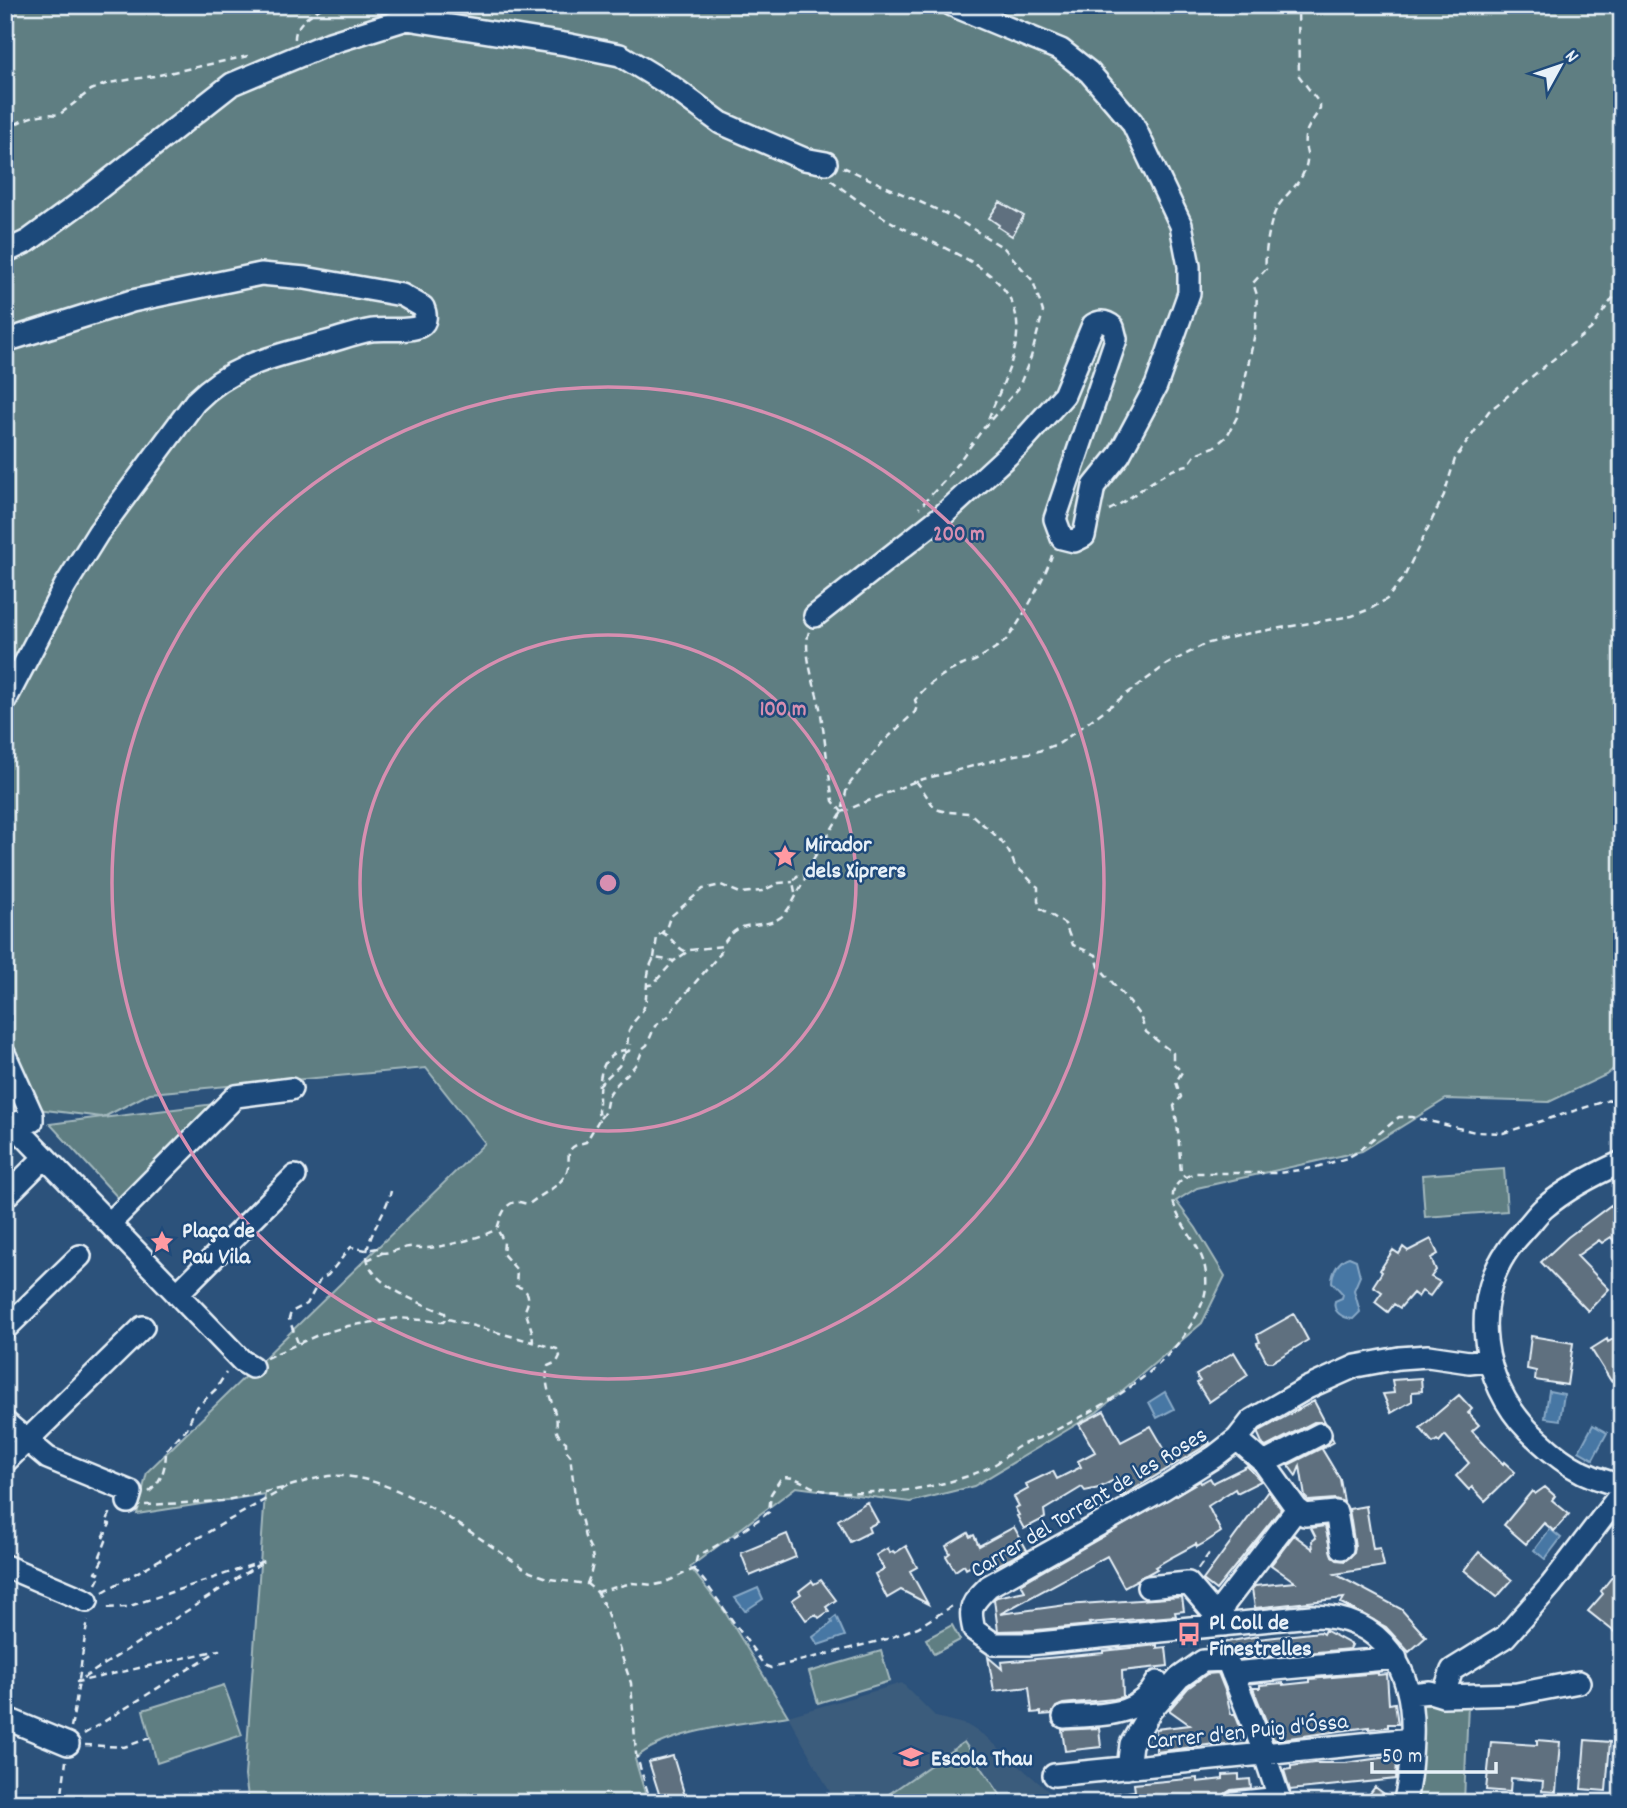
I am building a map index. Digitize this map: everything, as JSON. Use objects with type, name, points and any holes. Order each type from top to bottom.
[{"type":"street","points":[[815,616],[942,516],[1020,444],[1063,395],[1093,325],[1098,321],[1106,321],[1113,327],[1116,339],[1055,519],[1062,538],[1074,541],[1084,536],[1094,486],[1119,455],[1156,386],[1189,293],[1189,266],[1181,225],[1132,122],[1089,72],[1062,50],[952,5]]},
{"type":"street","points":[[5,252],[28,241],[88,197],[221,91],[301,45],[407,19],[620,55],[671,86],[721,123],[804,159],[826,163]]},
{"type":"street","points":[[5,341],[132,301],[261,274],[285,275],[402,295],[423,307],[426,316],[417,328],[372,330],[256,362],[232,373],[206,391],[180,422],[99,533],[65,586],[5,701]]},
{"type":"street","points":[[5,1055],[33,1115],[16,1123],[45,1157],[247,1364]]},
{"type":"street","points":[[110,1223],[236,1096],[291,1089]]},
{"type":"street","points":[[5,1197],[45,1157]]},
{"type":"street","points":[[1622,1162],[1596,1174],[1543,1209],[1508,1249],[1489,1296],[1485,1327],[1488,1360],[1499,1390],[1521,1423],[1567,1465],[1602,1482],[1622,1485]]},
{"type":"street","points":[[177,1294],[295,1176]]},
{"type":"street","points":[[5,1329],[80,1256]]},
{"type":"street","points":[[5,1462],[143,1327]]},
{"type":"street","name":"Carrer del Torrent de les Roses","points":[[1404,1803],[1410,1778],[1410,1694],[1403,1670],[1396,1658],[1371,1633],[1358,1625],[1334,1617],[1311,1616],[1029,1644],[993,1644],[974,1630],[970,1614],[973,1602],[989,1586],[1214,1458],[1237,1439],[1252,1420],[1307,1388],[1356,1366],[1408,1357],[1428,1356],[1469,1362],[1488,1360]]},
{"type":"street","points":[[5,1422],[48,1458],[130,1497]]},
{"type":"street","points":[[1264,1463],[1320,1434]]},
{"type":"street","points":[[1237,1439],[1264,1463],[1297,1509],[1305,1515],[1336,1512],[1342,1548]]},
{"type":"street","points":[[1443,1696],[1452,1670],[1505,1637],[1551,1585],[1622,1492]]},
{"type":"street","points":[[1224,1625],[1224,1603],[1297,1509]]},
{"type":"street","points":[[5,1566],[90,1600]]},
{"type":"street","points":[[1148,1587],[1188,1583],[1224,1625]]},
{"type":"street","name":"Carrer d'en Puig d'Óssa","points":[[1128,1768],[1131,1744],[1151,1710],[1178,1678],[1203,1661],[1230,1667],[1396,1658]]},
{"type":"street","points":[[1230,1667],[1265,1754],[1280,1801],[1233,1803]]},
{"type":"street","points":[[1064,1717],[1127,1712],[1151,1694],[1157,1681],[1189,1671]]},
{"type":"street","points":[[1410,1694],[1517,1694],[1579,1682]]},
{"type":"street","points":[[5,1718],[68,1745]]},
{"type":"street","name":"Carrer d'en Puig d'Óssa","points":[[1054,1775],[1412,1740]]},
{"type":"path","points":[[301,45],[295,34],[300,25],[327,5]]},
{"type":"path","points":[[1088,512],[1096,513],[1116,506],[1175,467],[1188,465],[1196,454],[1214,447],[1227,436],[1237,417],[1255,333],[1257,295],[1253,283],[1266,269],[1270,233],[1278,205],[1300,180],[1304,171],[1308,153],[1305,136],[1320,108],[1320,104],[1298,76],[1298,5]]},
{"type":"path","points":[[286,43],[301,45]]},
{"type":"path","points":[[5,130],[29,116],[59,115],[91,90],[108,83],[154,76],[257,53]]},
{"type":"path","points":[[804,159],[876,213],[986,269],[1005,290],[1017,316],[1015,351],[986,425],[1018,390],[1031,357],[1043,312],[1033,281],[1004,248],[953,217],[849,168],[826,163]]},
{"type":"path","points":[[842,812],[916,781],[1036,752],[1060,743],[1166,665],[1205,644],[1245,634],[1352,616],[1387,599],[1404,577],[1444,495],[1455,459],[1489,411],[1591,329],[1622,285]]},
{"type":"path","points":[[367,1260],[407,1247],[445,1245],[481,1237],[496,1229],[510,1204],[529,1204],[552,1189],[567,1170],[571,1149],[586,1142],[604,1115],[610,1092],[639,1060],[655,1026],[670,1015],[720,954],[727,937],[747,924],[756,925],[778,919],[791,906],[805,879],[804,874],[842,812],[847,787],[882,743],[915,712],[915,700],[922,690],[940,676],[993,650],[1010,635],[1046,573],[1054,545],[1062,538]]},
{"type":"path","points":[[815,616],[807,637],[810,662],[820,708],[833,802],[842,812]]},
{"type":"path","points":[[916,781],[937,810],[947,813],[971,813],[985,828],[995,832],[1011,853],[1015,867],[1024,872],[1038,887],[1040,908],[1065,924],[1073,945],[1096,955],[1099,967],[1132,1003],[1146,1032],[1173,1053],[1173,1063],[1182,1072],[1176,1082],[1181,1097],[1174,1106],[1180,1130],[1178,1147],[1181,1173],[1185,1177]]},
{"type":"path","points":[[598,1086],[619,1066],[630,1027],[645,1004],[649,966],[654,958],[657,937],[666,929],[670,917],[703,889],[721,885],[740,893],[762,891],[793,882],[797,876],[804,874]]},
{"type":"path","points":[[793,882],[796,892]]},
{"type":"path","points":[[661,932],[673,939],[680,950],[687,952]]},
{"type":"path","points":[[654,958],[667,963],[687,952],[722,946]]},
{"type":"path","points":[[646,986],[653,984],[667,963]]},
{"type":"path","points":[[600,1118],[597,1111],[602,1068],[609,1056],[623,1052]]},
{"type":"path","points":[[694,1569],[697,1557],[738,1534],[769,1512],[771,1494],[781,1478],[800,1479],[820,1490],[884,1492],[912,1490],[975,1473],[997,1463],[1020,1446],[1082,1417],[1144,1376],[1185,1333],[1205,1297],[1203,1259],[1173,1206],[1176,1187],[1185,1177],[1195,1173],[1278,1173],[1313,1168],[1356,1153],[1399,1117],[1412,1117],[1475,1132],[1503,1133],[1622,1096]]},
{"type":"path","points":[[598,1103],[608,1102]]},
{"type":"path","points":[[391,1191],[366,1250],[371,1271],[384,1283],[445,1313],[446,1319]]},
{"type":"path","points":[[496,1229],[504,1242],[503,1254],[517,1270],[516,1286],[528,1292],[525,1310],[533,1342]]},
{"type":"path","points":[[298,1343],[289,1320],[291,1312],[307,1304],[320,1280],[328,1275],[351,1247],[366,1250],[378,1248],[382,1253]]},
{"type":"path","points":[[61,1803],[68,1745],[79,1692],[77,1682],[90,1600],[102,1574],[96,1572],[104,1557],[100,1556],[106,1541],[102,1540],[110,1524],[106,1522],[130,1497],[150,1491],[158,1485],[166,1465],[166,1450],[187,1429],[201,1402],[220,1385],[228,1368],[247,1364],[328,1332],[377,1320],[399,1318],[443,1322],[446,1319],[557,1349],[560,1356],[557,1362],[548,1366],[547,1384],[557,1419],[556,1429],[566,1442],[566,1450],[570,1455],[577,1513],[581,1517],[586,1539],[592,1546],[594,1562],[587,1584]]},
{"type":"path","points":[[130,1497],[148,1506],[222,1501],[329,1476],[364,1479],[425,1504],[530,1572],[550,1579],[587,1584],[597,1592],[605,1608],[631,1683],[636,1754],[651,1803]]},
{"type":"path","points":[[90,1600],[289,1486]]},
{"type":"path","points":[[77,1682],[264,1561],[127,1607],[101,1608],[90,1600]]},
{"type":"path","points":[[597,1592],[632,1583],[664,1583],[694,1569]]},
{"type":"path","points":[[694,1569],[764,1665],[771,1668],[887,1639],[918,1627],[957,1603],[973,1602]]},
{"type":"path","points":[[68,1745],[219,1650],[77,1682]]},
{"type":"path","points":[[68,1745],[124,1747],[150,1738]]},
{"type":"shaded area","points":[[1349,1257],[1356,1260],[1360,1276],[1354,1290],[1360,1312],[1353,1319],[1342,1316],[1335,1308],[1335,1301],[1342,1298],[1343,1294],[1332,1282],[1337,1267]]},
{"type":"shaded area","points":[[1549,1391],[1564,1394],[1560,1420],[1545,1418]]},
{"type":"shaded area","points":[[1165,1392],[1174,1409],[1157,1418],[1149,1402]]},
{"type":"shaded area","points":[[1593,1425],[1607,1433],[1593,1459],[1579,1451]]},
{"type":"shaded area","points":[[1550,1529],[1561,1538],[1545,1559],[1534,1550]]},
{"type":"shaded area","points":[[758,1588],[763,1599],[745,1611],[735,1598]]},
{"type":"shaded area","points":[[836,1616],[845,1636],[818,1645],[813,1637],[832,1623],[831,1620]]},
{"type":"shaded area","name":"Escola Thau","points":[[902,1683],[936,1717],[967,1725],[985,1736],[1062,1803],[836,1803],[788,1716]]},
{"type":"green space","points":[[5,5],[1622,5],[1622,1062],[1606,1075],[1549,1102],[1446,1099],[1362,1151],[1197,1188],[1176,1201],[1225,1276],[1202,1323],[1097,1412],[974,1486],[910,1502],[796,1487],[690,1567],[725,1612],[788,1716],[707,1729],[648,1749],[635,1759],[648,1803],[249,1803],[245,1776],[265,1494],[137,1514],[147,1472],[485,1143],[426,1068],[150,1093],[102,1118],[222,1103],[121,1201],[50,1124],[102,1117],[5,1105]]},
{"type":"green space","points":[[1504,1169],[1507,1211],[1425,1217],[1422,1175]]},
{"type":"green space","points":[[952,1625],[960,1640],[934,1654],[926,1639]]},
{"type":"green space","points":[[881,1651],[890,1681],[818,1703],[809,1672]]},
{"type":"green space","points":[[224,1685],[242,1735],[157,1763],[143,1710]]},
{"type":"green space","points":[[1468,1703],[1464,1803],[1417,1803],[1420,1784],[1420,1705]]},
{"type":"green space","points":[[964,1742],[1006,1803],[876,1803]]},
{"type":"building","points":[[1000,202],[1024,216],[1012,236],[989,218]]},
{"type":"building","points":[[1611,1205],[1622,1219],[1622,1252],[1611,1237],[1602,1243],[1599,1240],[1577,1256],[1609,1289],[1588,1311],[1541,1262],[1568,1237]]},
{"type":"building","points":[[1431,1239],[1438,1254],[1431,1258],[1436,1270],[1431,1277],[1440,1282],[1430,1296],[1422,1291],[1418,1297],[1413,1293],[1400,1308],[1394,1304],[1388,1312],[1375,1302],[1382,1292],[1373,1286],[1382,1272],[1380,1270],[1393,1250],[1399,1254],[1403,1247],[1408,1251]]},
{"type":"building","points":[[1294,1314],[1308,1340],[1272,1362],[1267,1362],[1257,1343],[1260,1342],[1257,1335]]},
{"type":"building","points":[[1622,1334],[1622,1374],[1611,1381],[1591,1349]]},
{"type":"building","points":[[1531,1336],[1573,1343],[1567,1385],[1535,1380],[1536,1371],[1527,1369]]},
{"type":"building","points":[[1234,1352],[1248,1375],[1209,1402],[1197,1383],[1200,1381],[1196,1375]]},
{"type":"building","points":[[1421,1378],[1422,1391],[1412,1392],[1412,1401],[1391,1413],[1383,1394],[1394,1393],[1392,1380]]},
{"type":"building","points":[[1459,1395],[1472,1409],[1468,1413],[1479,1425],[1472,1431],[1503,1464],[1504,1462],[1515,1472],[1485,1501],[1472,1487],[1469,1490],[1456,1476],[1469,1463],[1445,1435],[1439,1442],[1437,1440],[1433,1443],[1420,1428]]},
{"type":"building","points":[[1314,1401],[1325,1422],[1314,1422],[1266,1447],[1263,1445],[1258,1434],[1261,1430]]},
{"type":"building","points":[[1104,1411],[1121,1442],[1151,1426],[1169,1457],[1207,1437],[1210,1443],[1121,1497],[1112,1481],[1085,1491],[1082,1487],[1044,1510],[1045,1518],[1024,1529],[1017,1516],[1019,1515],[1015,1508],[1019,1506],[1014,1497],[1028,1489],[1026,1484],[1053,1471],[1057,1479],[1081,1467],[1078,1461],[1095,1452],[1079,1424]]},
{"type":"building","points":[[1332,1438],[1334,1442],[1322,1449],[1340,1479],[1344,1502],[1335,1499],[1309,1501],[1305,1497],[1300,1466],[1296,1476],[1288,1465],[1326,1446]]},
{"type":"building","points":[[1247,1466],[1261,1481],[1237,1493],[1235,1489],[1208,1506],[1221,1532],[1206,1542],[1197,1547],[1196,1544],[1172,1557],[1155,1567],[1157,1569],[1124,1587],[1107,1556],[1000,1614],[1066,1605],[1182,1597],[1184,1611],[1175,1612],[1176,1616],[1037,1630],[998,1631],[994,1599],[997,1597],[1025,1591],[1021,1584],[1200,1481],[1201,1483],[1210,1478],[1213,1483]]},
{"type":"building","points":[[1545,1487],[1555,1496],[1552,1500],[1569,1514],[1554,1531],[1544,1523],[1526,1544],[1504,1525],[1532,1491],[1535,1494]]},
{"type":"building","points":[[1268,1491],[1281,1509],[1216,1590],[1203,1580]]},
{"type":"building","points":[[867,1502],[878,1522],[868,1527],[870,1532],[850,1542],[838,1520]]},
{"type":"building","points":[[1366,1506],[1373,1549],[1380,1548],[1384,1566],[1335,1574],[1401,1609],[1426,1637],[1409,1652],[1386,1627],[1341,1603],[1344,1598],[1255,1608],[1252,1589],[1255,1586],[1295,1582],[1271,1565],[1294,1535],[1313,1549],[1312,1541],[1316,1538],[1311,1528],[1325,1526],[1332,1556],[1345,1561],[1354,1553],[1355,1547],[1349,1509]]},
{"type":"building","points":[[1014,1527],[1027,1550],[996,1566],[990,1556],[966,1569],[964,1565],[955,1571],[946,1556],[950,1553],[946,1546],[968,1533],[970,1537],[974,1535],[979,1546]]},
{"type":"building","points":[[787,1534],[796,1557],[750,1576],[741,1553]]},
{"type":"building","points":[[906,1546],[917,1567],[910,1571],[928,1604],[901,1590],[887,1598],[875,1574],[884,1569],[876,1555],[888,1548],[890,1553],[895,1553]]},
{"type":"building","points":[[1479,1552],[1512,1580],[1497,1597],[1464,1570]]},
{"type":"building","points":[[1612,1577],[1622,1584],[1622,1638],[1588,1611],[1603,1594],[1601,1591]]},
{"type":"building","points":[[821,1580],[836,1600],[826,1607],[829,1611],[819,1618],[816,1614],[806,1620],[792,1600],[812,1581],[814,1584]]},
{"type":"building","points":[[1325,1630],[1352,1645],[1350,1649],[1241,1659],[1233,1649],[1206,1646],[1258,1636],[1258,1639],[1320,1632],[1323,1634]]},
{"type":"building","points":[[1157,1645],[1157,1648],[1166,1647],[1168,1666],[1122,1671],[1123,1697],[1063,1704],[1056,1707],[1052,1714],[1041,1715],[1041,1712],[1032,1713],[1029,1687],[994,1691],[988,1657],[1002,1669],[1001,1662],[1103,1653]]},
{"type":"building","points":[[1218,1673],[1231,1714],[1235,1714],[1245,1740],[1235,1741],[1235,1744],[1156,1752],[1156,1729],[1190,1725],[1169,1710],[1188,1688],[1207,1674]]},
{"type":"building","points":[[1387,1674],[1389,1704],[1395,1703],[1398,1724],[1388,1724],[1388,1727],[1369,1727],[1275,1740],[1253,1688],[1260,1688],[1260,1685],[1310,1682],[1310,1679]]},
{"type":"building","points":[[1099,1728],[1101,1747],[1065,1751],[1062,1730]]},
{"type":"building","points":[[1537,1740],[1560,1742],[1556,1792],[1542,1791],[1543,1781],[1511,1778],[1510,1792],[1486,1790],[1491,1742],[1537,1745]]},
{"type":"building","points":[[1585,1740],[1610,1742],[1606,1791],[1581,1789]]},
{"type":"building","points":[[673,1756],[687,1803],[662,1803],[649,1762]]},
{"type":"building","points":[[1388,1757],[1388,1760],[1397,1759],[1396,1779],[1290,1790],[1284,1770],[1291,1769],[1291,1766],[1314,1763],[1345,1763]]},
{"type":"building","points":[[1239,1774],[1239,1780],[1250,1779],[1251,1788],[1231,1790],[1221,1797],[1175,1803],[1111,1803],[1110,1794],[1135,1791],[1134,1784],[1197,1778],[1197,1782]]},
{"type":"building","points":[[1375,1787],[1391,1799],[1391,1803],[1363,1803]]},
{"type":"place","name":"Mirador dels Xiprers","points":[[785,856]]},
{"type":"place","name":"Plaça de Pau Vila","points":[[162,1242]]},
{"type":"place","name":"Pl Coll de Finestrelles","points":[[1189,1634]]},
{"type":"place","name":"Escola Thau","points":[[911,1757]]}]
